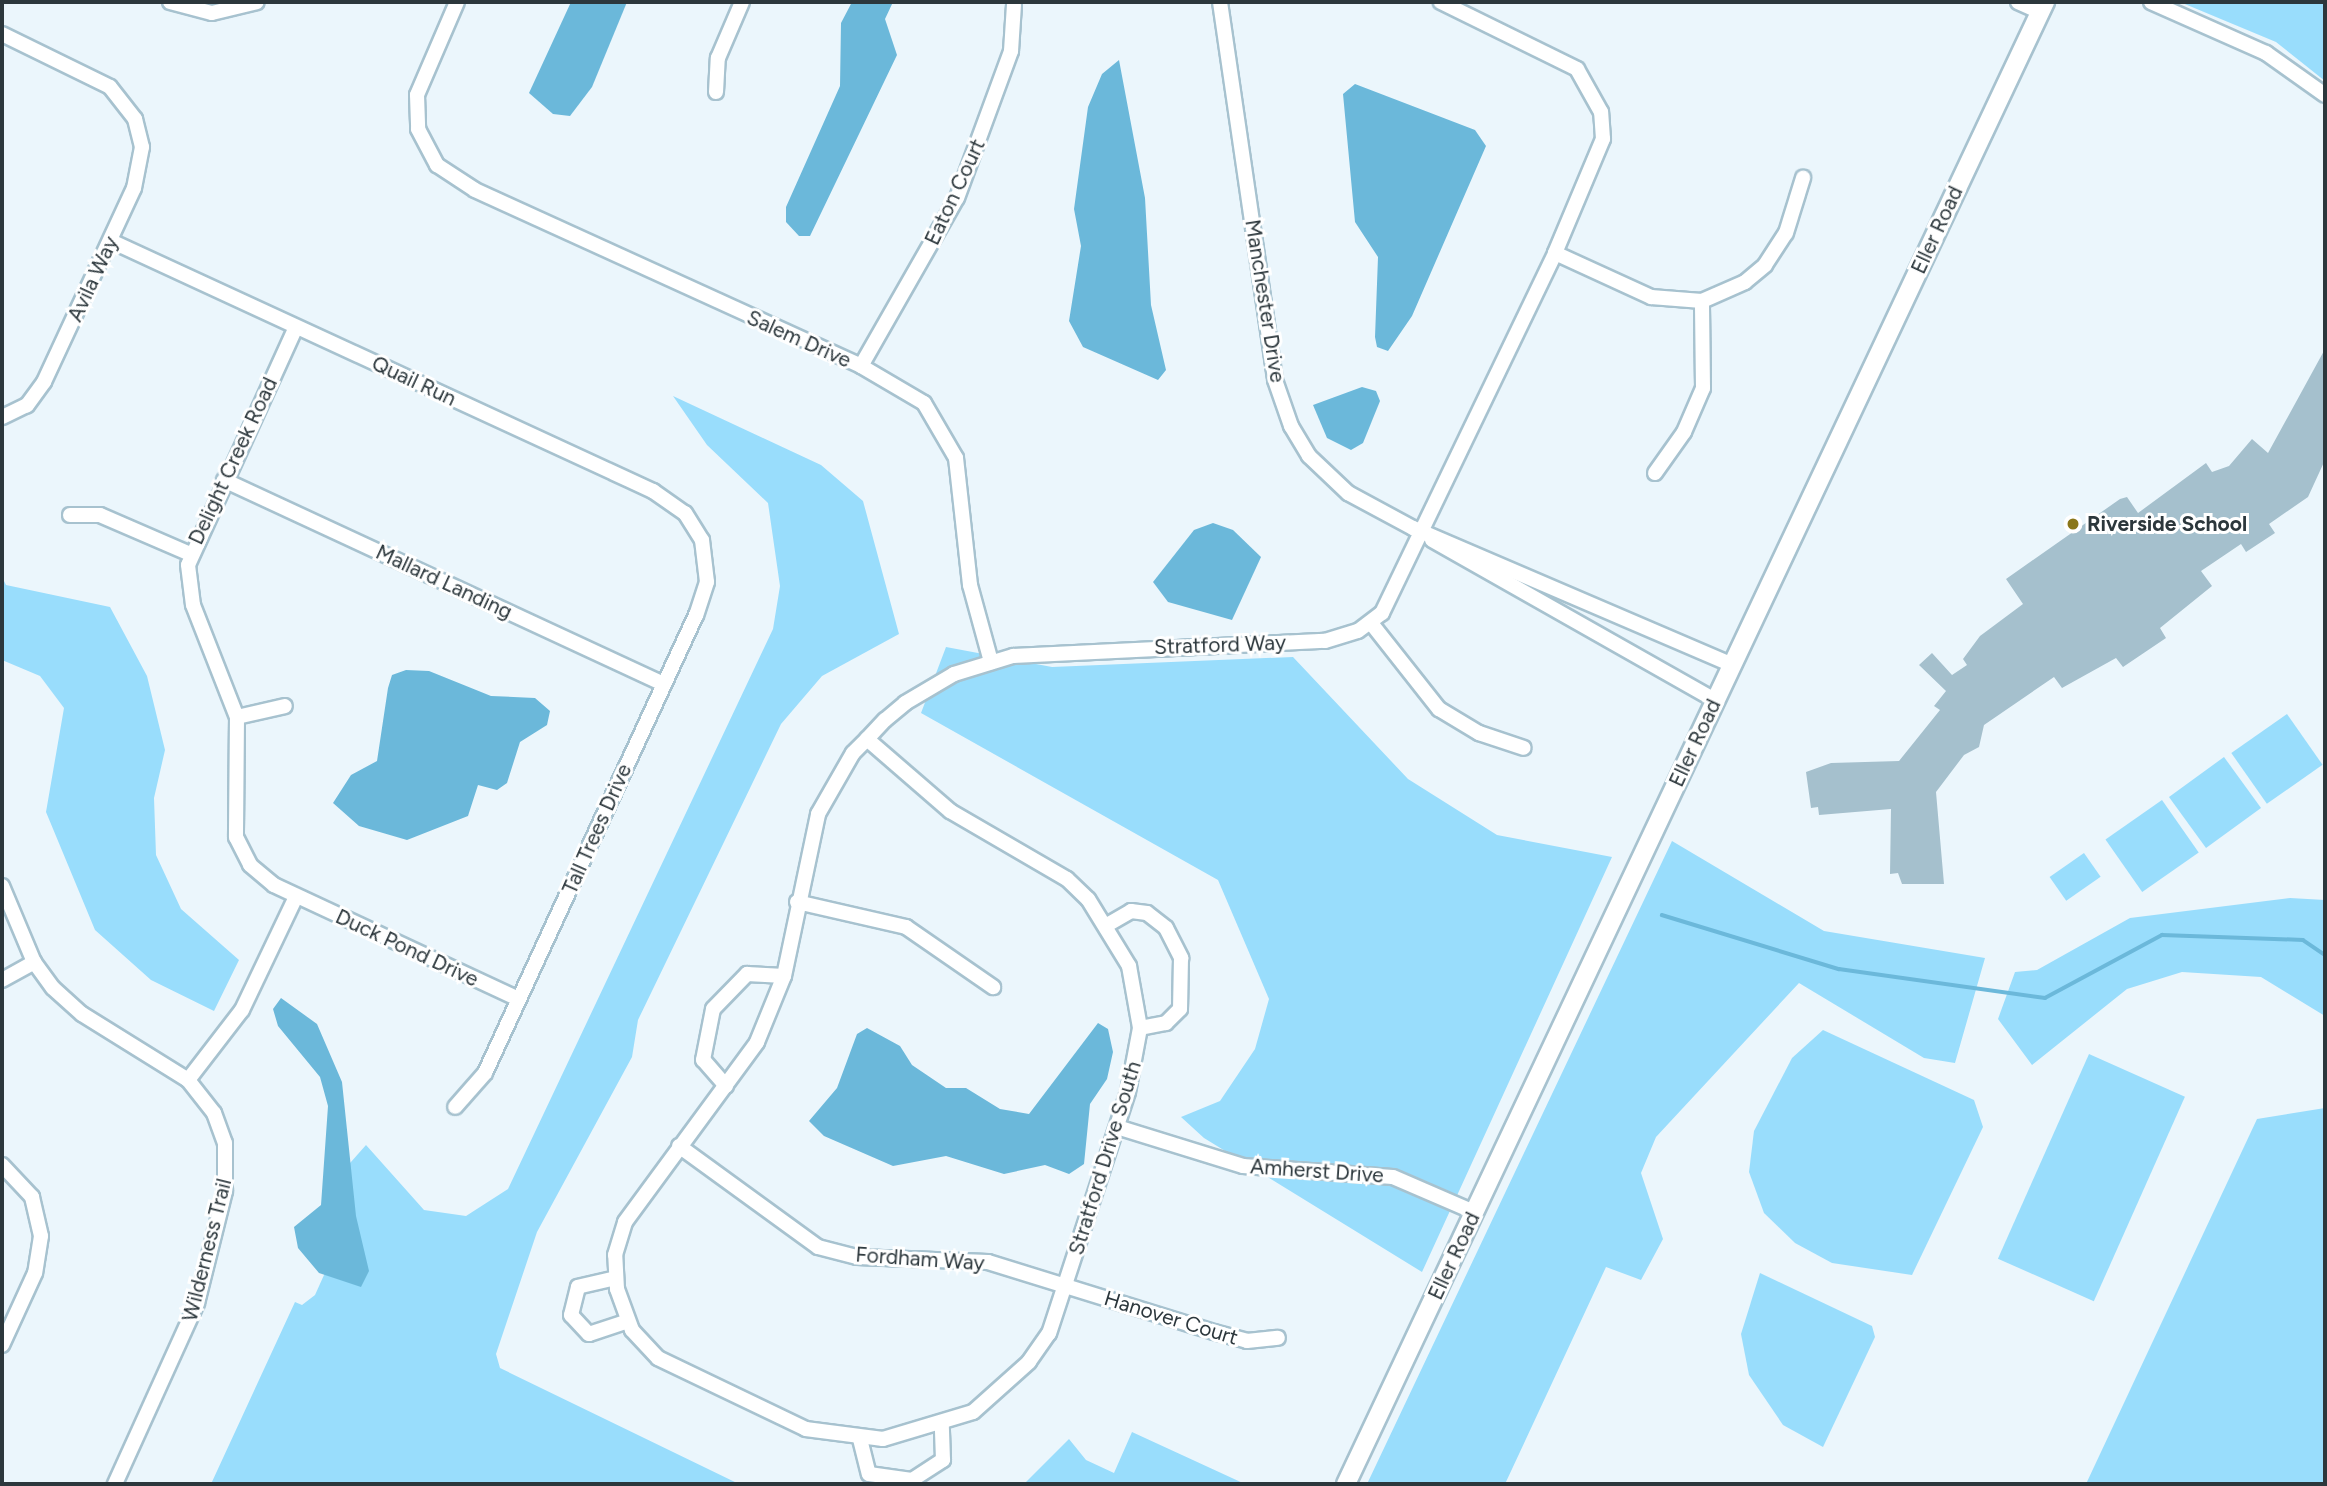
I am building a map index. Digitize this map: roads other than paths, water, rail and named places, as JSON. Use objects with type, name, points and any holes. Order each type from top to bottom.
[{"type":"street","points":[[170,2],[212,13],[257,2]]},
{"type":"street","name":"Salem Drive","points":[[457,2],[417,95],[418,129],[431,156],[475,190],[862,366],[916,396],[951,441],[970,585],[991,662]]},
{"type":"street","points":[[716,92],[721,49],[742,2]]},
{"type":"street","name":"Manchester Drive","points":[[1220,2],[1284,409],[1309,456],[1335,483],[1715,700]]},
{"type":"street","points":[[1441,2],[1577,69],[1601,112],[1603,139],[1583,193],[1396,591],[1371,623],[1439,709],[1479,733],[1524,748]]},
{"type":"street","points":[[2018,2],[2043,7]]},
{"type":"street","points":[[2151,2],[2266,53],[2325,95]]},
{"type":"street","name":"Eaton Court","points":[[862,366],[957,198],[1011,51],[1014,5]]},
{"type":"street","name":"Eller Road","points":[[1346,1484],[2043,7]]},
{"type":"street","name":"Avila Way","points":[[2,34],[102,80],[135,119],[142,146],[139,174],[111,241],[40,390],[20,410],[2,416]]},
{"type":"street","points":[[1555,253],[1651,297],[1702,300],[1745,282],[1765,265],[1786,233],[1803,178]]},
{"type":"street","name":"Quail Run","points":[[111,241],[653,491],[685,513],[702,540]]},
{"type":"street","points":[[1655,473],[1684,432],[1703,388],[1702,300]]},
{"type":"street","name":"Delight Creek Road","points":[[296,327],[190,554],[193,605],[237,717],[236,837],[259,875],[296,897]]},
{"type":"street","name":"Mallard Landing","points":[[224,480],[664,684]]},
{"type":"street","points":[[69,515],[100,515],[190,554]]},
{"type":"street","name":"Manchester Drive","points":[[1424,532],[1732,665]]},
{"type":"street","name":"Tall Trees Drive","points":[[455,1107],[485,1073],[703,597],[708,566],[702,540]]},
{"type":"street","name":"Stratford Way","points":[[615,1278],[625,1222],[757,1042],[784,976],[797,902],[818,814],[867,739],[930,687],[991,662],[1051,652],[1325,640],[1371,623]]},
{"type":"street","points":[[237,717],[285,706]]},
{"type":"street","name":"Stratford Drive South","points":[[628,1321],[658,1358],[700,1382],[806,1429],[860,1439],[942,1426],[990,1400],[1029,1362],[1067,1286],[1117,1127],[1140,1028],[1135,982],[1107,925],[1067,879],[950,811],[867,739]]},
{"type":"street","name":"Wilderness Trail","points":[[2,886],[34,962],[66,1002],[187,1080],[220,1127],[225,1191],[193,1315],[115,1484]]},
{"type":"street","points":[[187,1080],[246,1004],[296,897]]},
{"type":"street","name":"Duck Pond Drive","points":[[296,897],[518,999]]},
{"type":"street","points":[[797,902],[906,927],[993,987]]},
{"type":"street","points":[[1107,925],[1131,911],[1147,913],[1166,928],[1181,958],[1180,1009],[1166,1023],[1140,1028]]},
{"type":"street","points":[[2,980],[34,962]]},
{"type":"street","points":[[726,1086],[703,1060],[713,1009],[747,974],[784,976]]},
{"type":"street","name":"Amherst Drive","points":[[1117,1127],[1243,1166],[1393,1177],[1474,1212]]},
{"type":"street","name":"Fordham Way","points":[[679,1146],[818,1247],[857,1257],[960,1258],[1067,1286]]},
{"type":"street","points":[[2,1165],[32,1197],[41,1244],[35,1273],[2,1345]]},
{"type":"street","points":[[615,1278],[628,1321],[589,1334],[571,1315],[578,1287],[615,1278]]},
{"type":"street","name":"Hanover Court","points":[[1067,1286],[1247,1341],[1278,1338]]},
{"type":"street","points":[[860,1439],[869,1474],[912,1480],[943,1460],[942,1426]]},
{"type":"waterway","points":[[1662,915],[1839,969],[2045,998],[2162,935],[2303,940],[2325,955]]},
{"type":"place","name":"Riverside School","points":[[2073,524]]}]
